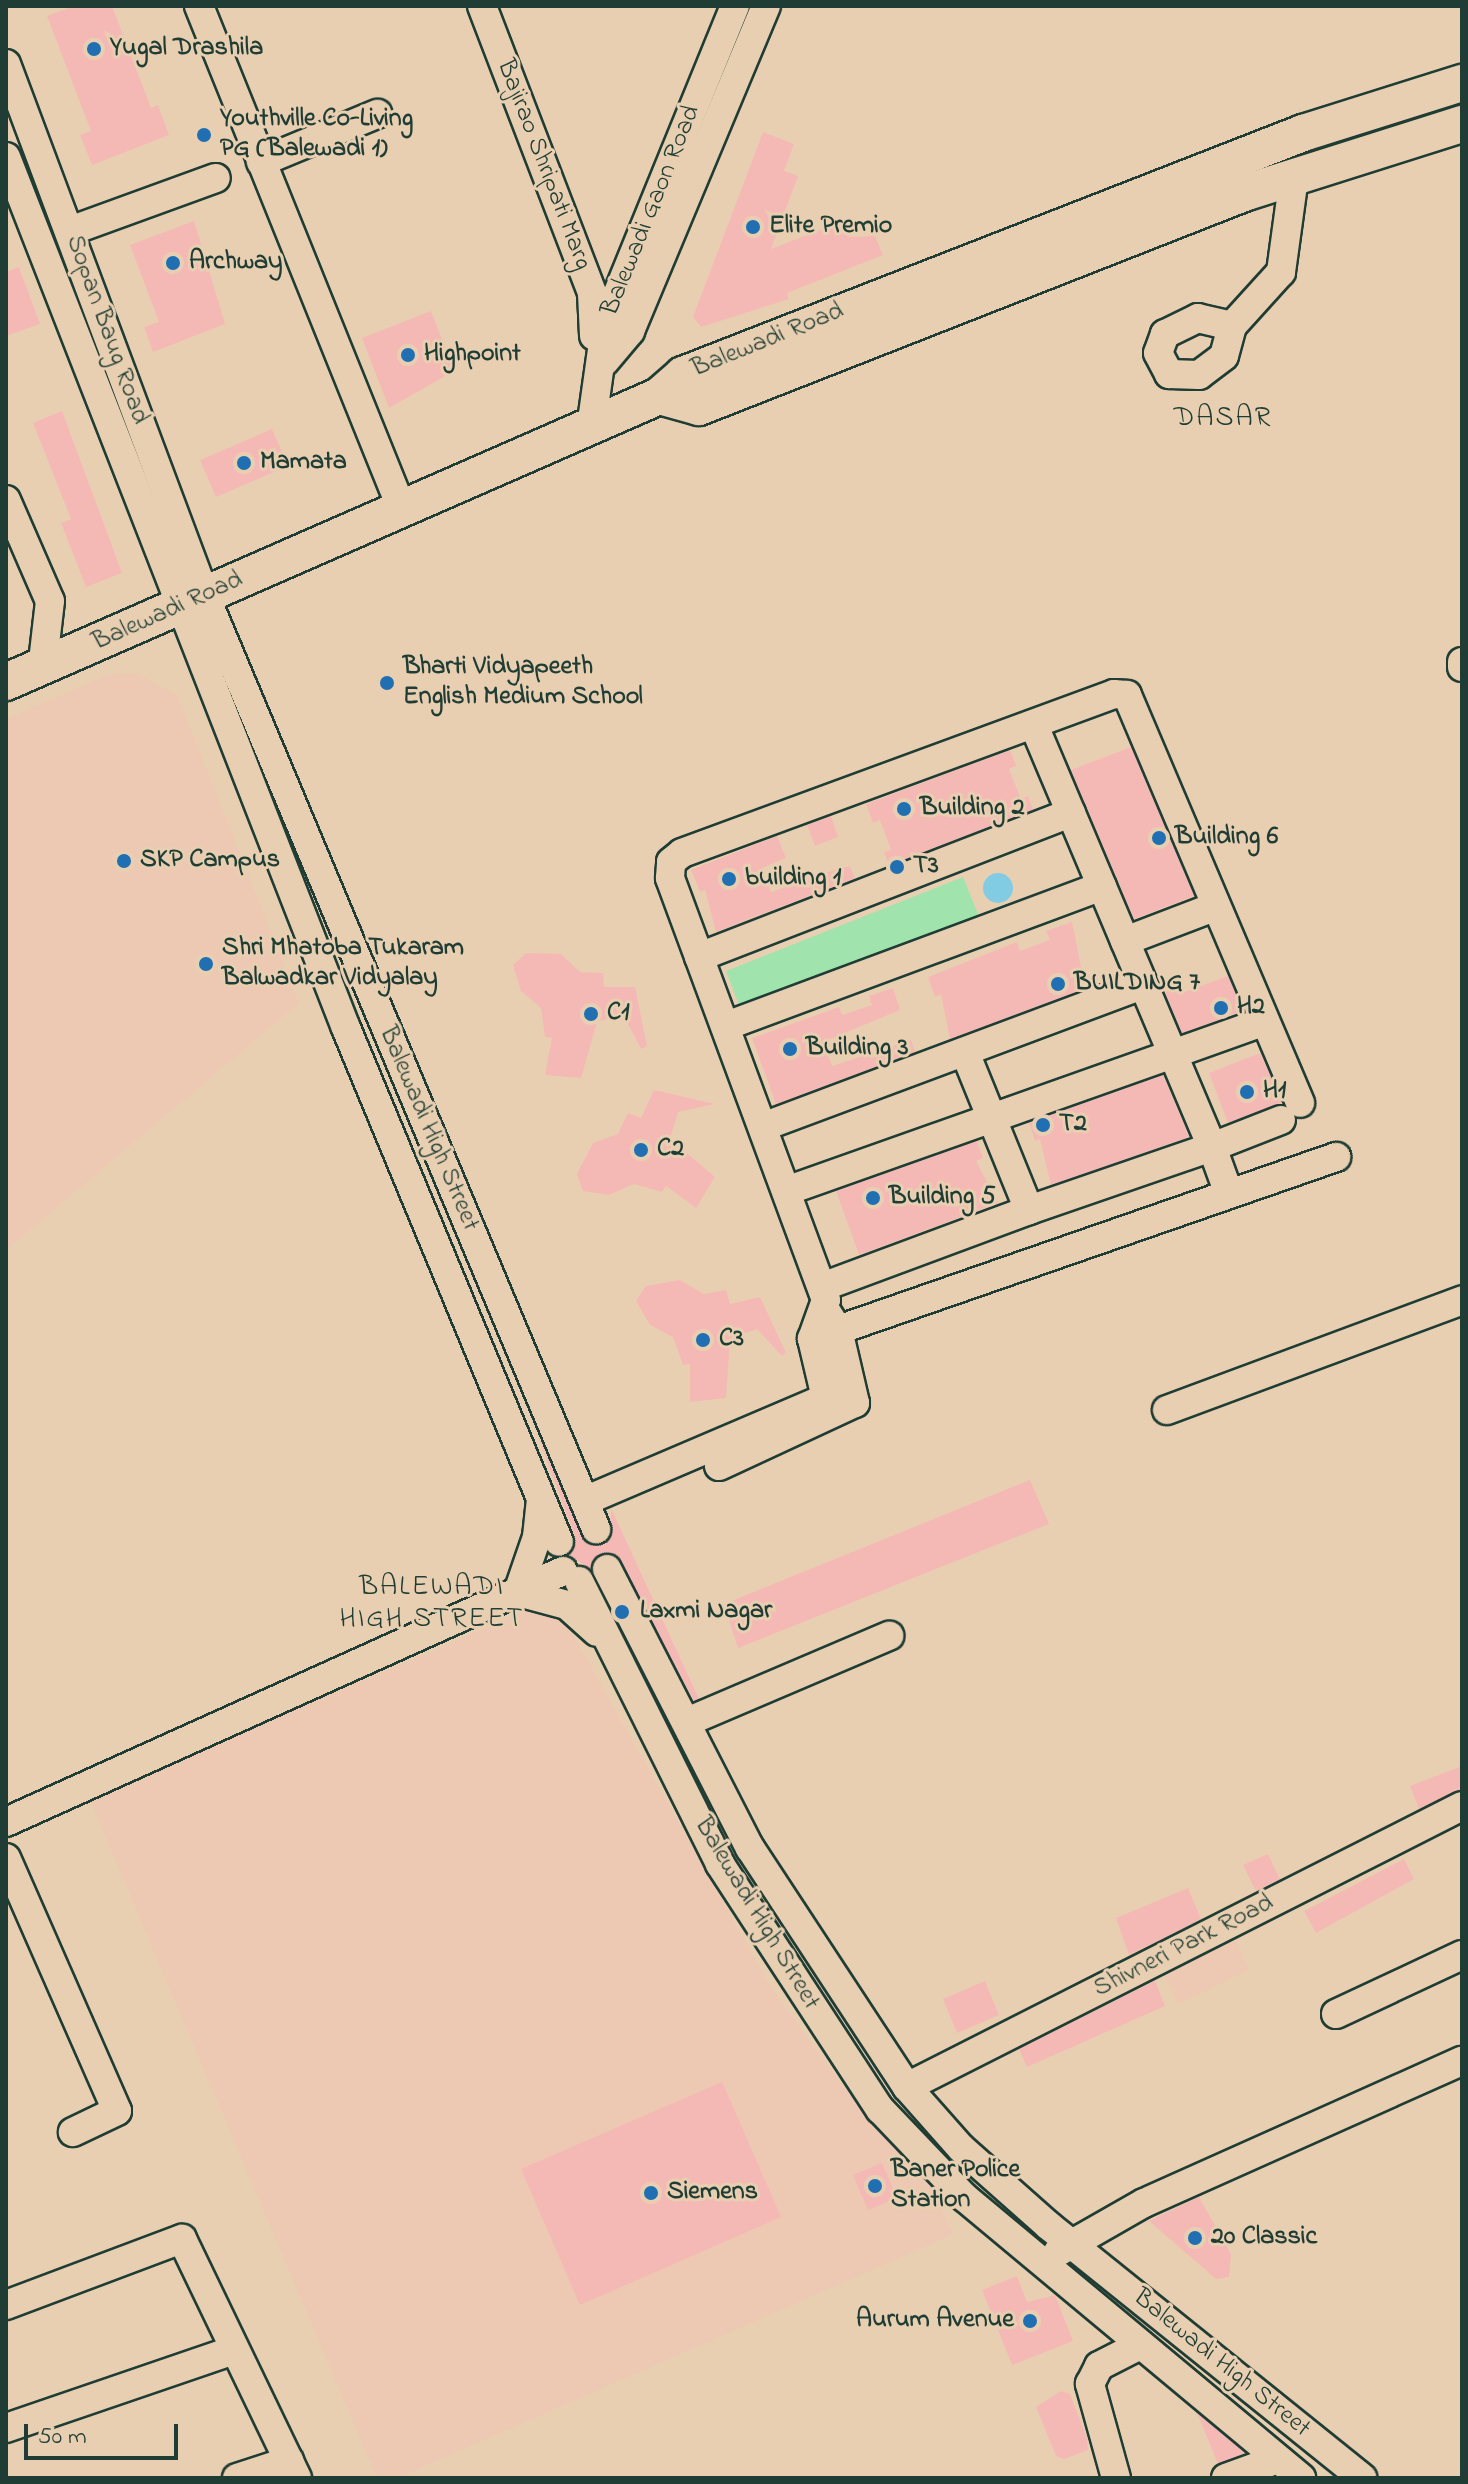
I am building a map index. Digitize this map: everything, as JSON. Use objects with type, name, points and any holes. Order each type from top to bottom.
[{"type":"main road","name":"Balewadi Road","points":[[6,682],[42,670],[592,421],[659,396],[683,375],[958,265],[1303,133],[1462,83]]},
{"type":"main road","name":"Balewadi Road","points":[[659,396],[699,407],[1294,177],[1462,124]]},
{"type":"street","points":[[199,6],[401,507]]},
{"type":"street","name":"Bajirao Shripati Marg","points":[[482,6],[592,293],[592,421]]},
{"type":"street","name":"Balewadi Gaon Road","points":[[592,421],[605,361],[606,322],[735,6]]},
{"type":"street","points":[[605,361],[630,331],[766,6]]},
{"type":"street","name":"Sopan Baug Road","points":[[6,64],[70,231],[193,601]]},
{"type":"street","points":[[261,162],[377,114]]},
{"type":"street","name":"Sopan Baug Road","points":[[6,157],[193,601]]},
{"type":"street","points":[[1232,326],[1281,272],[1294,177]]},
{"type":"street","points":[[70,231],[216,178]]},
{"type":"street","points":[[6,500],[50,601],[42,670]]},
{"type":"street","name":"Balewadi High Street","points":[[193,601],[346,1028],[541,1490],[571,1576],[720,1864],[854,2075],[936,2172],[1138,2346],[1301,2478]]},
{"type":"street","name":"Balewadi High Street","points":[[193,601],[592,1516],[611,1547],[607,1569],[750,1848],[907,2087],[1006,2187],[1070,2243],[1362,2478]]},
{"type":"street","points":[[824,1317],[1029,1210],[1212,1147],[1291,1111],[1263,1022],[1127,695],[1114,694],[682,853],[671,862],[670,878],[789,1190],[824,1317],[855,1403]]},
{"type":"street","points":[[1033,724],[1229,1194]]},
{"type":"street","points":[[699,957],[1071,813]]},
{"type":"street","points":[[726,1026],[1102,886]]},
{"type":"street","points":[[1125,941],[1214,907]]},
{"type":"street","points":[[765,1126],[1143,985]]},
{"type":"street","points":[[789,1190],[1174,1057],[1263,1022]]},
{"type":"street","points":[[965,1052],[1029,1210]]},
{"type":"street","points":[[824,1317],[1229,1194],[1336,1157]]},
{"type":"street","points":[[1167,1410],[1462,1300]]},
{"type":"street","points":[[824,1317],[826,1398]]},
{"type":"street","points":[[559,1542],[592,1516],[826,1398],[855,1403]]},
{"type":"street","points":[[592,1516],[820,1424],[855,1403]]},
{"type":"street","points":[[518,1592],[537,1537],[541,1490]]},
{"type":"street","points":[[6,1822],[518,1592],[607,1569]]},
{"type":"street","points":[[518,1592],[578,1611],[613,1653]]},
{"type":"street","points":[[687,1722],[889,1636]]},
{"type":"street","name":"Shivneri Park Road","points":[[907,2087],[1462,1806]]},
{"type":"street","points":[[6,1858],[117,2111],[73,2132]]},
{"type":"street","points":[[1336,2014],[1462,1955]]},
{"type":"street","points":[[1042,2264],[1070,2243],[1144,2203],[1462,2061]]},
{"type":"street","points":[[983,2213],[1006,2187]]},
{"type":"street","points":[[6,2305],[182,2239],[293,2469],[237,2478]]},
{"type":"street","points":[[1116,2478],[1090,2384],[1099,2366],[1138,2346]]},
{"type":"street","points":[[6,2428],[234,2350]]},
{"type":"street","points":[[1226,2478],[1278,2459]]},
{"type":"shaded area","name":"SKP Campus","points":[[136,673],[177,695],[299,1003],[6,1250],[6,719],[108,675]]},
{"type":"shaded area","points":[[528,1610],[553,1612],[567,1624],[772,1989],[847,2092],[928,2183],[954,2234],[397,2478],[377,2478],[89,1798]]},
{"type":"shaded area","points":[[1235,1938],[1249,1970],[1178,2004],[1163,1972]]},
{"type":"green space","points":[[963,877],[980,919],[742,1013],[726,971]]},
{"type":"water","points":[[998,873],[1009,877],[1013,888],[1009,899],[998,903],[987,899],[983,888],[987,877]]},
{"type":"building","points":[[74,6],[112,6],[151,108],[158,105],[169,135],[92,165],[80,135],[91,131],[47,16]]},
{"type":"building","name":"Elite Premio","points":[[763,132],[794,144],[784,171],[798,176],[771,249],[843,221],[849,237],[875,236],[883,255],[787,293],[789,299],[701,327],[693,317]]},
{"type":"building","points":[[194,221],[225,324],[153,352],[144,327],[159,322],[130,245]]},
{"type":"building","points":[[19,267],[40,324],[6,336],[6,272]]},
{"type":"building","name":"Highpoint","points":[[431,311],[454,371],[389,408],[362,338]]},
{"type":"building","points":[[62,411],[122,573],[86,587],[61,523],[71,519],[33,423]]},
{"type":"building","name":"Mamata","points":[[272,429],[288,466],[216,497],[200,460]]},
{"type":"building","name":"Building 6","points":[[1131,747],[1194,896],[1134,919],[1071,770]]},
{"type":"building","name":"Building 2","points":[[1010,750],[1016,766],[1009,769],[1021,799],[1028,796],[1033,810],[889,865],[884,852],[891,850],[880,820],[873,823],[866,804]]},
{"type":"building","points":[[831,816],[838,837],[815,846],[807,825]]},
{"type":"building","points":[[777,836],[786,858],[762,868],[771,892],[843,867],[850,867],[855,878],[716,932],[705,890],[700,892],[691,870]]},
{"type":"building","name":"BUILDING 7","points":[[1072,922],[1083,977],[1090,974],[1094,985],[950,1039],[941,994],[935,997],[928,977],[1017,942],[1020,951],[1050,940],[1046,931]]},
{"type":"building","name":"C1","points":[[526,953],[561,954],[580,972],[603,973],[604,987],[635,987],[647,1046],[641,1049],[625,1018],[607,1019],[597,1022],[581,1078],[545,1075],[552,1038],[545,1037],[541,1008],[521,991],[513,965]]},
{"type":"building","points":[[1228,976],[1243,1011],[1182,1033],[1165,992],[1177,988],[1179,994]]},
{"type":"building","name":"Building 3","points":[[893,988],[900,1010],[823,1042],[832,1066],[911,1040],[915,1052],[776,1104],[752,1038],[839,1007],[842,1015],[872,1005],[869,996]]},
{"type":"building","name":"H1","points":[[1260,1053],[1282,1103],[1228,1123],[1209,1073]]},
{"type":"building","points":[[1163,1075],[1189,1137],[1051,1185],[1040,1139],[1035,1141],[1029,1123]]},
{"type":"building","name":"C2","points":[[654,1090],[715,1104],[678,1112],[670,1139],[715,1177],[696,1208],[666,1186],[662,1192],[634,1184],[609,1195],[583,1191],[577,1174],[593,1143],[618,1134],[628,1113],[641,1118]]},
{"type":"building","name":"Building 5","points":[[977,1141],[983,1158],[976,1161],[998,1203],[859,1255],[836,1191]]},
{"type":"building","name":"C3","points":[[680,1280],[704,1294],[726,1290],[730,1304],[760,1297],[786,1353],[782,1356],[757,1329],[730,1339],[726,1398],[690,1402],[690,1364],[683,1365],[673,1337],[650,1325],[636,1301],[646,1286]]},
{"type":"building","points":[[536,1431],[586,1543],[610,1539],[611,1508],[699,1699],[694,1701],[617,1555],[600,1554],[590,1569],[569,1555],[575,1536]]},
{"type":"building","points":[[1030,1480],[1049,1524],[738,1648],[724,1604]]},
{"type":"building","points":[[1462,1766],[1462,1789],[1419,1809],[1410,1786]]},
{"type":"building","points":[[1268,1854],[1280,1879],[1256,1891],[1243,1865]]},
{"type":"building","points":[[1404,1859],[1414,1879],[1316,1933],[1304,1911]]},
{"type":"building","points":[[1188,1888],[1201,1919],[1129,1955],[1116,1918]]},
{"type":"building","points":[[985,1981],[999,2015],[957,2033],[943,1999]]},
{"type":"building","points":[[1155,1981],[1165,2006],[1027,2067],[1019,2049]]},
{"type":"building","name":"Siemens","points":[[722,2082],[781,2217],[580,2305],[521,2169]]},
{"type":"building","name":"Baner Police Station","points":[[882,2163],[897,2198],[868,2210],[853,2175]]},
{"type":"building","name":"20 Classic","points":[[1199,2197],[1231,2254],[1229,2277],[1216,2279],[1149,2221]]},
{"type":"building","name":"Aurum Avenue","points":[[1017,2276],[1027,2302],[1055,2295],[1073,2341],[1012,2365],[982,2290]]},
{"type":"building","points":[[1061,2391],[1070,2394],[1087,2438],[1088,2450],[1064,2459],[1056,2456],[1036,2407]]},
{"type":"building","points":[[1197,2413],[1245,2453],[1218,2464]]},
{"type":"place","name":"Yugal Drashila","points":[[94,49]]},
{"type":"place","name":"Youthville Co-Living PG (Balewadi 1)","points":[[204,135]]},
{"type":"place","name":"Elite Premio","points":[[753,227]]},
{"type":"place","name":"Archway","points":[[173,263]]},
{"type":"place","name":"Highpoint","points":[[408,355]]},
{"type":"place","name":"Mamata","points":[[244,463]]},
{"type":"place","name":"Bharti Vidyapeeth English Medium School","points":[[387,683]]},
{"type":"place","name":"Building 2","points":[[904,809]]},
{"type":"place","name":"Building 6","points":[[1159,838]]},
{"type":"place","name":"SKP Campus","points":[[124,861]]},
{"type":"place","name":"T3","points":[[897,867]]},
{"type":"place","name":"building 1","points":[[729,879]]},
{"type":"place","name":"Shri Mhatoba Tukaram Balwadkar Vidyalay","points":[[206,964]]},
{"type":"place","name":"BUILDING 7","points":[[1058,984]]},
{"type":"place","name":"H2","points":[[1221,1008]]},
{"type":"place","name":"C1","points":[[591,1014]]},
{"type":"place","name":"Building 3","points":[[790,1049]]},
{"type":"place","name":"H1","points":[[1247,1092]]},
{"type":"place","name":"T2","points":[[1043,1125]]},
{"type":"place","name":"C2","points":[[641,1150]]},
{"type":"place","name":"Building 5","points":[[873,1198]]},
{"type":"place","name":"C3","points":[[703,1340]]},
{"type":"place","name":"Laxmi Nagar","points":[[622,1612]]},
{"type":"place","name":"Baner Police Station","points":[[875,2186]]},
{"type":"place","name":"Siemens","points":[[651,2193]]},
{"type":"place","name":"20 Classic","points":[[1195,2238]]},
{"type":"place","name":"Aurum Avenue","points":[[1030,2321]]},
{"type":"district","name":"DASAR","points":[[1223,419]]},
{"type":"district","name":"BALEWADI HIGH STREET","points":[[432,1604]]}]
